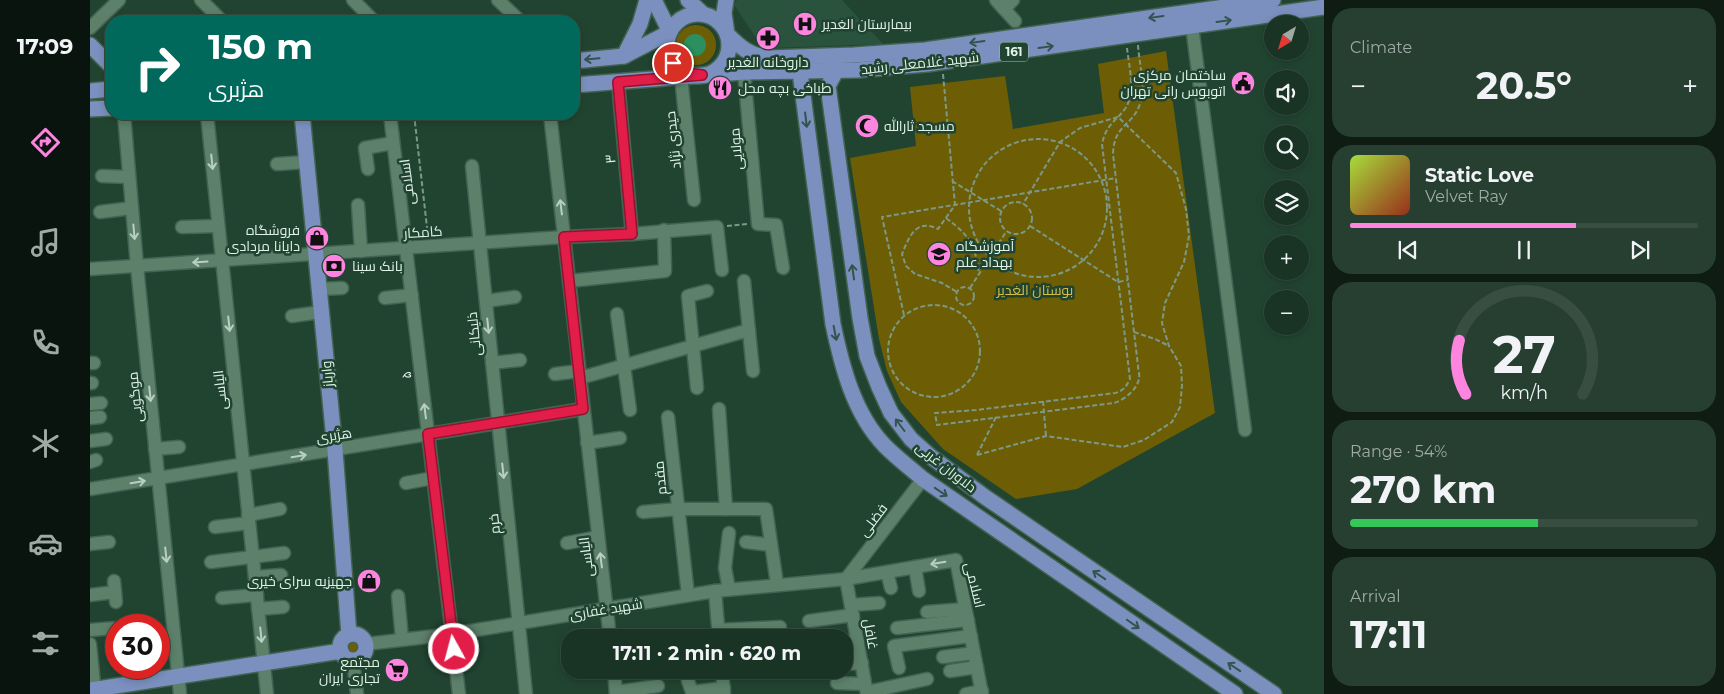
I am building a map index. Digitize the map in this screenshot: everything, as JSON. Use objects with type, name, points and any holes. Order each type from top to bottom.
[{"type":"main road","points":[[624,56],[640,24],[647,0]]},
{"type":"main road","points":[[654,0],[670,32],[667,48],[673,63],[686,73],[702,75],[711,73],[718,68],[725,61],[728,52],[729,43],[724,13],[726,0]]},
{"type":"main road","points":[[688,0],[703,14],[713,18],[722,25],[727,34]]},
{"type":"main road","name":"شهید غلامعلی رشید","points":[[727,34],[748,53],[769,58],[854,55],[925,50],[1273,0]]},
{"type":"main road","name":"شهید غلامعلی رشید","points":[[580,85],[744,72],[836,71],[942,62],[1324,7]]},
{"type":"main road","points":[[580,60],[624,56],[670,32],[680,20],[687,16],[703,14]]},
{"type":"main road","points":[[91,51],[105,62]]},
{"type":"main road","name":"دلاوران غربی","points":[[836,71],[828,86],[860,318],[867,356],[891,413],[911,440],[985,497],[1274,694]]},
{"type":"main road","name":"دلاوران غربی","points":[[800,72],[826,276],[841,362],[865,419],[884,446],[923,479],[1235,694]]},
{"type":"main road","points":[[90,91],[105,90]]},
{"type":"main road","points":[[90,109],[105,108]]},
{"type":"main road","name":"وارباز","points":[[303,120],[334,450],[349,634]]},
{"type":"main road","points":[[93,691],[264,663],[363,655],[366,644],[361,637],[349,634],[342,639],[341,643],[347,655]]},
{"type":"street","points":[[90,28],[119,0]]},
{"type":"street","points":[[201,0],[216,15]]},
{"type":"street","points":[[353,0],[368,15]]},
{"type":"street","points":[[498,0],[514,15]]},
{"type":"street","points":[[1005,3],[1015,21]]},
{"type":"street","points":[[1192,26],[1245,430]]},
{"type":"street","name":"مولایی","points":[[744,72],[758,224]]},
{"type":"street","name":"حیدری نژاد","points":[[680,77],[694,200]]},
{"type":"street","name":"۳","points":[[618,82],[632,234]]},
{"type":"street","name":"موگویی","points":[[125,120],[137,266],[180,694]]},
{"type":"street","name":"الیاسی","points":[[208,120],[267,694]]},
{"type":"street","name":"۵","points":[[391,120],[459,694]]},
{"type":"street","name":"الیاسی","points":[[551,120],[609,629]]},
{"type":"street","points":[[368,170],[365,148],[393,143]]},
{"type":"street","points":[[277,164],[307,162]]},
{"type":"street","name":"ذلیکانی","points":[[472,166],[498,423]]},
{"type":"street","points":[[102,176],[130,177]]},
{"type":"street","points":[[358,205],[361,251]]},
{"type":"street","points":[[100,212],[132,208]]},
{"type":"street","points":[[758,224],[776,226],[782,268]]},
{"type":"street","points":[[182,227],[218,226]]},
{"type":"street","points":[[717,226],[722,270]]},
{"type":"street","name":"کامکار","points":[[90,269],[632,234],[717,226]]},
{"type":"street","points":[[569,282],[665,271],[664,230]]},
{"type":"street","points":[[744,281],[753,371]]},
{"type":"street","points":[[319,289],[342,288]]},
{"type":"street","points":[[697,388],[688,296],[707,291]]},
{"type":"street","points":[[385,298],[412,295]]},
{"type":"street","points":[[486,301],[515,297]]},
{"type":"street","points":[[292,316],[321,312]]},
{"type":"street","points":[[617,314],[630,410]]},
{"type":"street","points":[[555,374],[580,375],[624,366],[749,330]]},
{"type":"street","points":[[492,363],[520,360]]},
{"type":"street","name":"هژبری","points":[[90,489],[583,409]]},
{"type":"street","points":[[720,409],[726,509]]},
{"type":"street","name":"مقدم","points":[[668,417],[678,509],[766,509],[771,545]]},
{"type":"street","name":"خرم","points":[[498,423],[526,694]]},
{"type":"street","points":[[587,443],[620,438]]},
{"type":"street","points":[[90,441],[106,439]]},
{"type":"street","points":[[156,449],[179,447]]},
{"type":"street","points":[[406,483],[433,478]]},
{"type":"street","name":"فضلی","points":[[846,579],[923,479]]},
{"type":"street","points":[[215,527],[249,519],[280,508]]},
{"type":"street","points":[[642,512],[678,509],[688,595]]},
{"type":"street","points":[[729,533],[725,568],[729,589]]},
{"type":"street","points":[[567,543],[598,537]]},
{"type":"street","points":[[90,544],[109,542]]},
{"type":"street","points":[[746,542],[771,545],[777,584]]},
{"type":"street","points":[[211,562],[284,553]]},
{"type":"street","name":"اسلامی","points":[[846,579],[956,560],[982,692]]},
{"type":"street","points":[[915,567],[919,591]]},
{"type":"street","points":[[887,572],[891,588]]},
{"type":"street","points":[[255,577],[281,575]]},
{"type":"street","name":"شهید غفاری","points":[[366,644],[452,634],[729,589],[846,579]]},
{"type":"street","name":"غافل","points":[[846,579],[852,610],[851,629]]},
{"type":"street","points":[[715,591],[719,629]]},
{"type":"street","points":[[90,595],[115,592]]},
{"type":"street","points":[[222,598],[257,595]]},
{"type":"street","points":[[398,596],[402,639]]},
{"type":"street","points":[[809,621],[879,602]]},
{"type":"street","points":[[258,609],[283,607]]},
{"type":"street","points":[[927,612],[967,614]]},
{"type":"street","points":[[898,628],[967,614]]},
{"type":"street","points":[[763,629],[780,627]]},
{"type":"street","points":[[90,630],[105,629]]},
{"type":"street","points":[[899,668],[894,646],[971,636]]},
{"type":"street","points":[[90,644],[93,691]]},
{"type":"street","name":"غافل","points":[[853,646],[862,663],[866,690]]},
{"type":"street","points":[[943,658],[974,653]]},
{"type":"street","points":[[347,655],[357,694]]},
{"type":"street","points":[[853,664],[862,663]]},
{"type":"street","points":[[950,671],[977,667]]},
{"type":"street","points":[[615,679],[616,693],[658,686]]},
{"type":"street","points":[[837,683],[866,690],[927,679]]},
{"type":"street","points":[[688,681],[692,692],[724,691]]},
{"type":"street","points":[[966,694],[982,692]]},
{"type":"path","points":[[1131,35],[1142,89],[1141,103],[1135,115],[1118,132],[1114,140],[1116,178],[1139,378],[1137,384],[1125,399],[1114,403],[937,424],[935,413],[976,410],[1115,392],[1124,389],[1130,379],[1102,144],[1104,133],[1130,99],[1131,35]]},
{"type":"path","points":[[942,62],[954,205],[938,229],[929,224],[919,226],[912,234],[902,254],[906,266],[915,274],[942,283],[957,292]]},
{"type":"path","points":[[996,417],[977,455],[1046,436],[1123,447],[1144,440],[1172,422],[1180,407],[1181,366],[1169,346],[1162,323],[1165,303],[1184,262],[1189,236],[1186,209],[1176,174],[1118,117]]},
{"type":"path","points":[[1022,204],[1060,142],[1080,128],[1118,117]]},
{"type":"path","name":"اسلامی","points":[[415,120],[429,246]]},
{"type":"path","points":[[1041,139],[1060,142],[1077,151],[1091,164],[1101,180],[1106,197],[1107,214],[1103,230],[1096,246],[1084,260],[1070,269],[1054,275],[1037,277],[1020,274],[1004,268],[990,257],[977,242],[970,223],[968,202],[977,175],[988,160],[1003,148],[1021,141],[1041,139]]},
{"type":"path","points":[[904,315],[882,217],[1116,178]]},
{"type":"path","points":[[952,181],[1002,211]]},
{"type":"path","points":[[1007,204],[1022,204],[1030,211],[1032,216],[1030,226],[1026,231],[1016,235],[1006,232],[999,218],[1002,211],[1007,204]]},
{"type":"path","points":[[946,218],[962,231],[971,243],[976,256],[979,274]]},
{"type":"path","points":[[717,226],[758,224]]},
{"type":"path","points":[[1030,226],[1118,282],[1128,280]]},
{"type":"path","points":[[970,288],[1006,232]]},
{"type":"path","points":[[960,304],[957,300],[957,292],[961,288],[970,288]]},
{"type":"path","points":[[960,304],[969,305],[973,301],[974,293],[970,288]]},
{"type":"path","points":[[929,304],[943,305],[956,310],[968,319],[976,331],[980,345],[980,360],[974,374],[965,386],[953,394],[938,398],[924,397],[910,391],[898,382],[890,369],[887,354],[888,340],[894,326],[904,315],[916,308],[929,304]]},
{"type":"path","points":[[956,310],[960,304]]},
{"type":"path","points":[[1134,332],[1169,346]]},
{"type":"path","points":[[1044,401],[1046,436]]},
{"type":"shaded area","name":"بیمارستان الغدیر","points":[[737,0],[842,0],[883,44],[770,48],[759,42],[734,5]]},
{"type":"shaded area","points":[[695,34],[703,37],[706,45],[703,53],[695,56],[687,53],[684,45],[687,37]]},
{"type":"green space","points":[[700,25],[707,28],[713,34],[716,45],[715,53],[707,62],[700,65],[692,65],[685,62],[677,53],[676,41],[679,34],[688,26]]},
{"type":"green space","name":"بوستان الغدیر","points":[[1166,51],[1215,413],[1077,489],[1016,499],[943,449],[901,402],[887,371],[879,339],[850,158],[916,146],[910,87],[1005,76],[1013,129],[1104,113],[1098,64]]},
{"type":"green space","points":[[353,638],[359,641],[362,647],[359,653],[353,656],[347,653],[344,647],[347,641]]},
{"type":"place","name":"بیمارستان الغدیر","points":[[805,24]]},
{"type":"place","name":"داروخانه الغدیر","points":[[768,38]]},
{"type":"place","name":"ساختمان مرکزی اتوبوس رانی تهران","points":[[1243,83]]},
{"type":"place","name":"طباخی بچه محل","points":[[720,88]]},
{"type":"place","name":"مسجد ثارالله","points":[[867,126]]},
{"type":"place","name":"فروشگاه دایانا مردادی","points":[[317,238]]},
{"type":"place","name":"آموزشگاه بهداد علم","points":[[939,254]]},
{"type":"place","name":"بانک سینا","points":[[334,266]]},
{"type":"place","name":"جهیزیه سرای خیری","points":[[369,581]]},
{"type":"place","name":"مجتمع تجاری ایران","points":[[397,670]]},
{"type":"route","points":[[454,649],[428,434],[583,409],[564,237],[632,234],[618,82],[702,75],[686,73],[673,63]]}]
